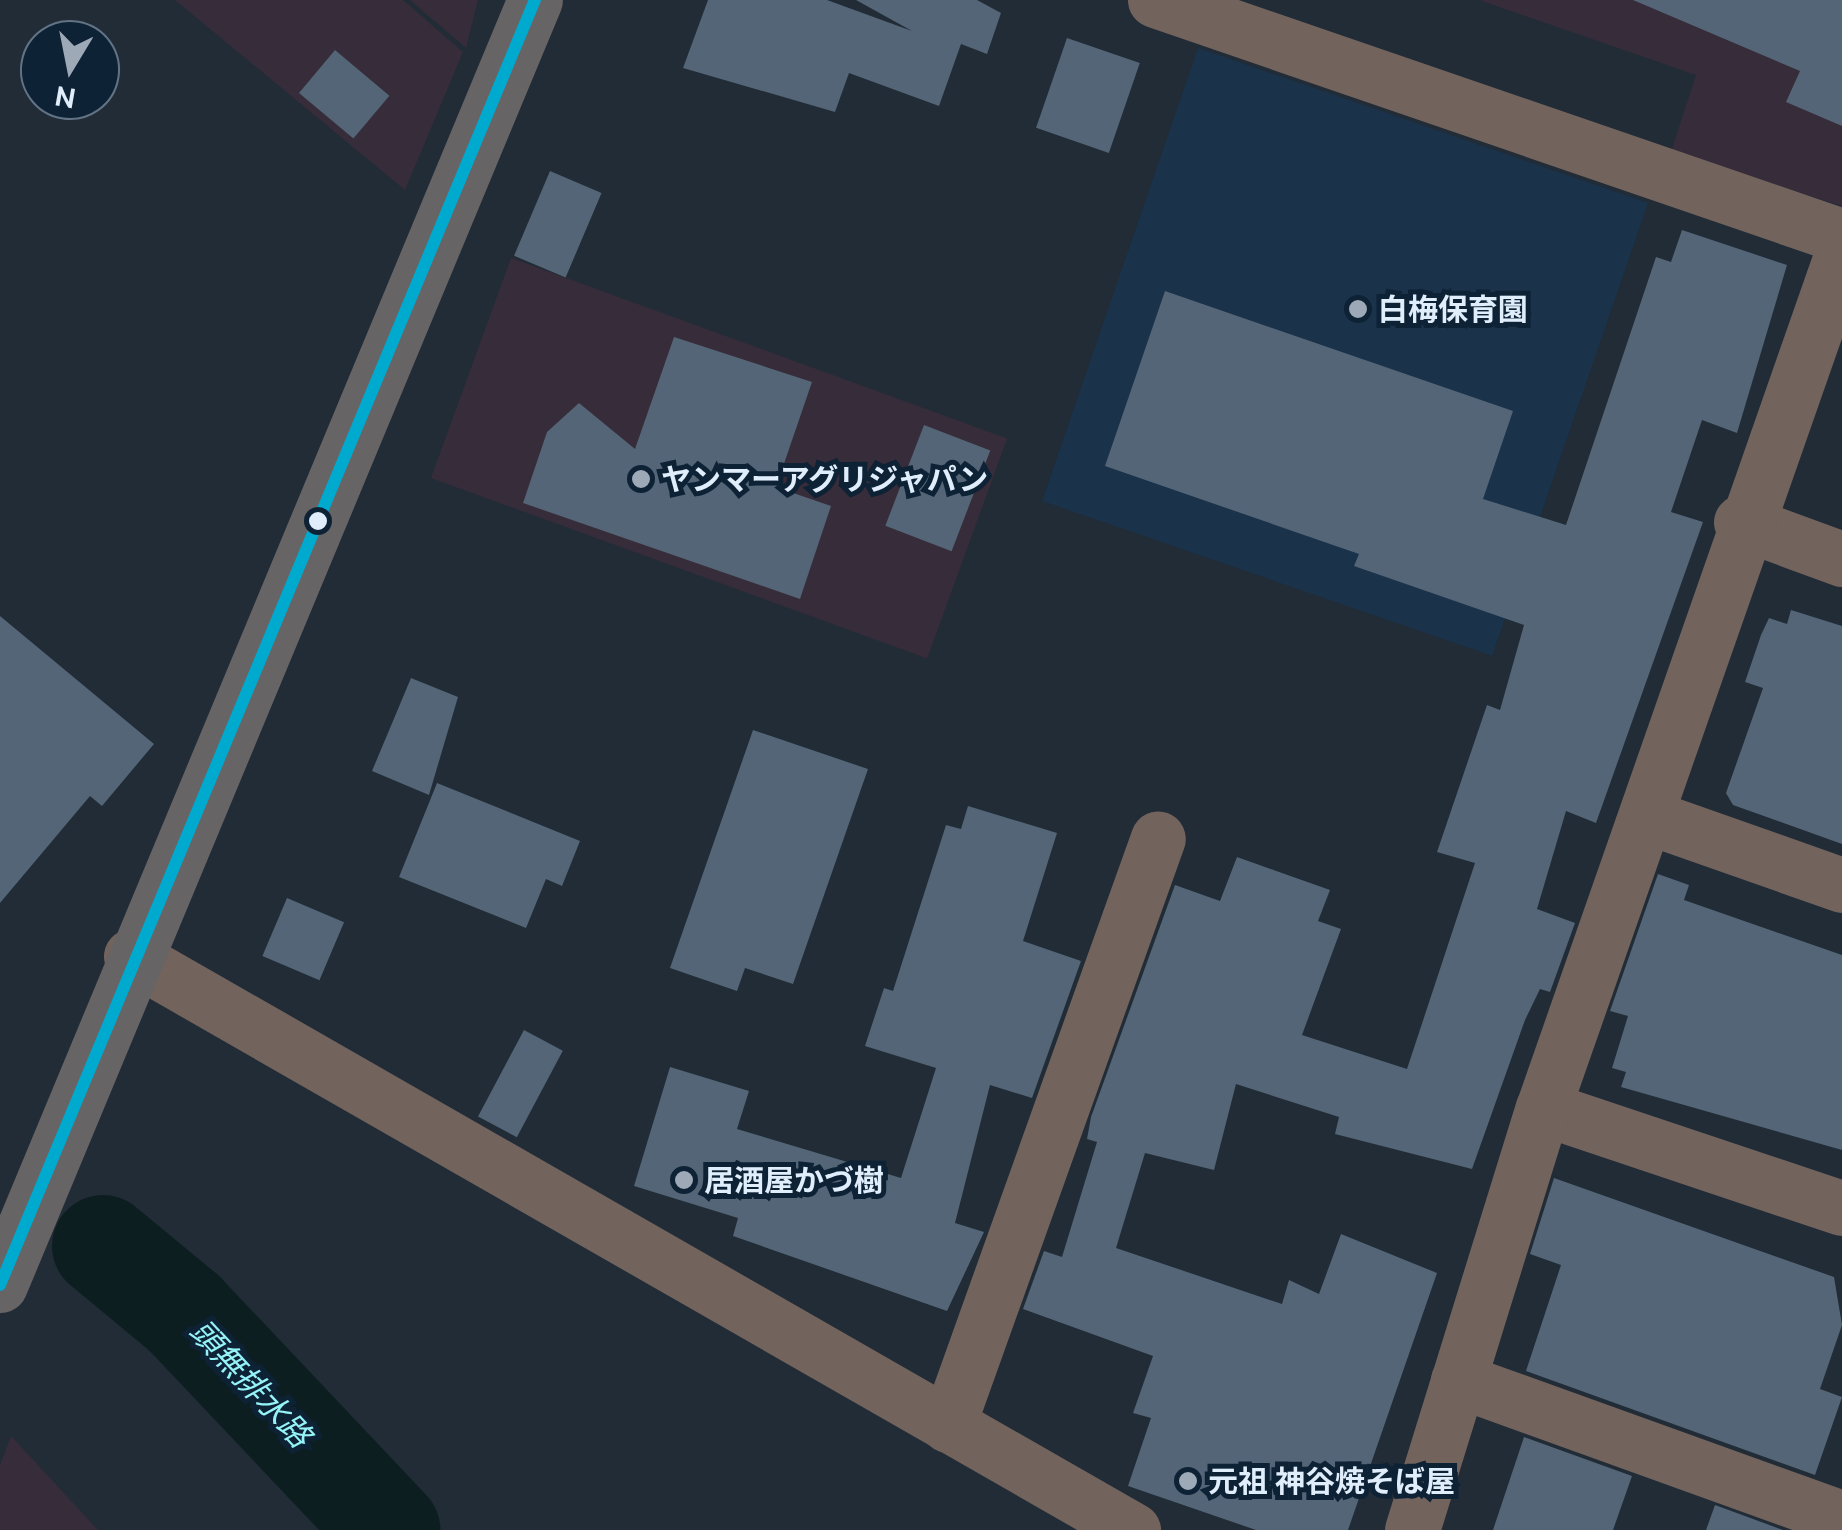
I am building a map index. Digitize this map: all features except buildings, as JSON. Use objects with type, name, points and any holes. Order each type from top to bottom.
[{"type":"highway","points":[[0,1285],[131,956],[535,0]]},
{"type":"street","points":[[1155,0],[1842,236]]},
{"type":"street","points":[[1412,1530],[1542,1108],[1649,816],[1741,522],[1842,253]]},
{"type":"street","points":[[1741,522],[1842,560]]},
{"type":"street","points":[[1649,816],[1842,885]]},
{"type":"street","points":[[948,1424],[1158,838]]},
{"type":"street","points":[[131,956],[1133,1530]]},
{"type":"street","points":[[1542,1108],[1842,1208]]},
{"type":"street","points":[[1458,1380],[1842,1518]]},
{"type":"shaded area","points":[[175,0],[403,0],[463,52],[405,190]]},
{"type":"shaded area","points":[[410,0],[478,0],[466,48]]},
{"type":"shaded area","points":[[1479,0],[1842,0],[1842,206],[1671,152],[1696,75]]},
{"type":"shaded area","name":"白梅保育園","points":[[1198,48],[1648,203],[1492,656],[1042,501]]},
{"type":"shaded area","points":[[511,258],[1007,439],[927,658],[431,478]]},
{"type":"shaded area","points":[[11,1436],[98,1530],[0,1530],[0,1465]]},
{"type":"waterway","name":"頭無排水路","points":[[103,1246],[184,1313],[389,1530]]},
{"type":"transit line","points":[[0,1285],[535,0]]},
{"type":"place","name":"白梅保育園","points":[[1358,309]]},
{"type":"place","name":"ヤンマーアグリジャパン","points":[[641,479]]},
{"type":"place","name":"居酒屋かづ樹","points":[[684,1180]]},
{"type":"place","name":"元祖 神谷焼そば屋","points":[[1188,1481]]}]
